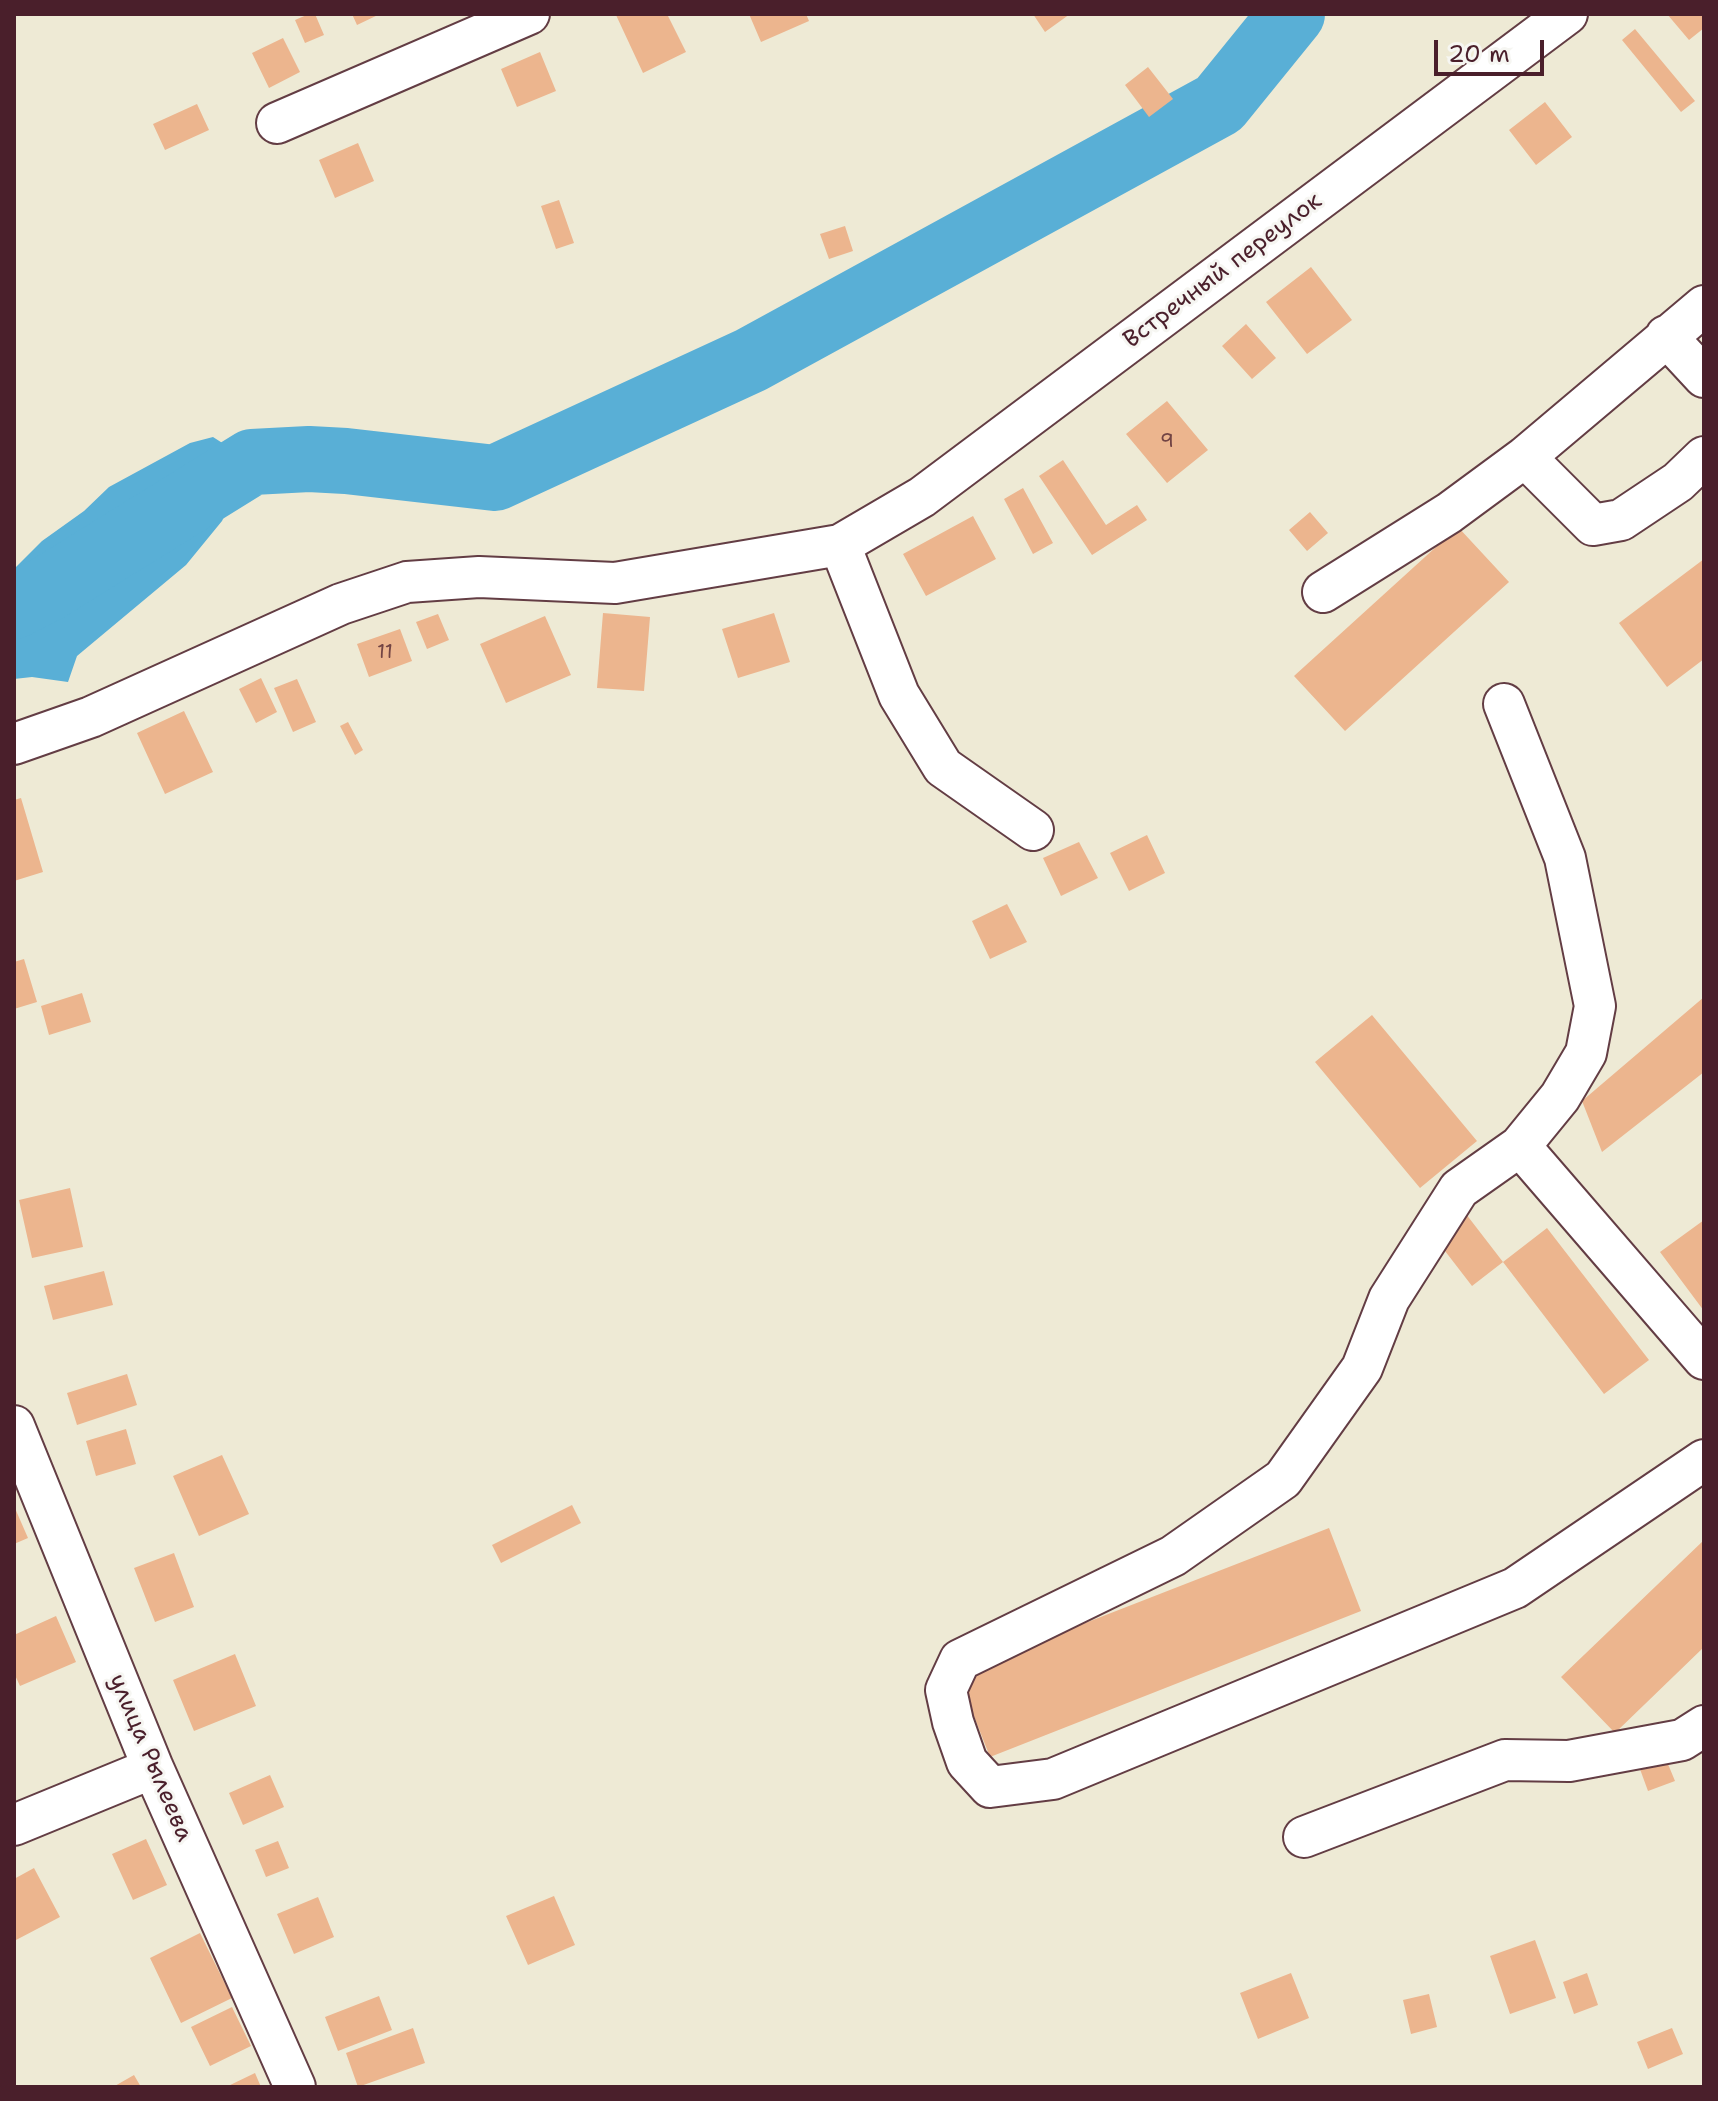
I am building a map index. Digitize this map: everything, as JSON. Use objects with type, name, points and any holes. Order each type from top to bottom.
[{"type":"street","points":[[277,123],[529,14]]},
{"type":"street","name":"Встречный переулок","points":[[14,744],[91,717],[341,604],[407,582],[479,577],[615,583],[840,545],[922,497],[1567,14]]},
{"type":"street","points":[[1323,592],[1449,513],[1525,457],[1704,306]]},
{"type":"street","points":[[1666,336],[1704,377]]},
{"type":"street","points":[[1525,457],[1593,525],[1621,520],[1678,482],[1704,457]]},
{"type":"street","points":[[840,545],[899,695],[943,767],[1033,830]]},
{"type":"street","points":[[1504,704],[1565,858],[1595,1006],[1586,1053],[1560,1097],[1520,1146],[1459,1189],[1389,1299],[1362,1368],[1283,1479],[1173,1556],[960,1660],[946,1690],[967,1762],[990,1787],[1053,1779],[1515,1588],[1704,1460]]},
{"type":"street","points":[[1520,1146],[1704,1359]]},
{"type":"street","name":"улица Рылеева","points":[[14,1426],[153,1768],[295,2087]]},
{"type":"street","points":[[1304,1837],[1505,1760],[1583,1759],[1682,1740],[1704,1726]]},
{"type":"street","points":[[14,1825],[153,1768]]},
{"type":"water","points":[[213,437],[227,446],[241,482],[222,521],[186,565],[77,656],[68,682],[32,677],[14,679],[14,569],[42,541],[84,511],[109,487],[190,443]]},
{"type":"building","points":[[315,14],[324,35],[305,43],[295,20]]},
{"type":"building","points":[[352,14],[380,14],[357,25]]},
{"type":"building","points":[[618,14],[667,14],[686,52],[643,73]]},
{"type":"building","points":[[749,14],[806,14],[809,21],[761,42]]},
{"type":"building","points":[[1033,14],[1070,14],[1045,32]]},
{"type":"building","points":[[1667,14],[1704,14],[1704,28],[1689,40]]},
{"type":"building","points":[[1635,29],[1695,101],[1681,112],[1622,40]]},
{"type":"building","points":[[283,38],[300,72],[269,88],[252,53]]},
{"type":"building","points":[[540,52],[556,91],[517,107],[501,69]]},
{"type":"building","points":[[1148,67],[1173,99],[1149,117],[1125,85]]},
{"type":"building","points":[[1545,102],[1572,137],[1536,165],[1509,130]]},
{"type":"building","points":[[197,104],[209,130],[165,150],[153,124]]},
{"type":"building","points":[[358,143],[374,181],[335,198],[319,160]]},
{"type":"building","points":[[559,200],[574,243],[556,249],[541,206]]},
{"type":"building","points":[[845,226],[853,251],[829,259],[820,234]]},
{"type":"building","points":[[1311,267],[1352,320],[1307,354],[1266,302]]},
{"type":"building","points":[[1246,324],[1276,358],[1252,379],[1222,346]]},
{"type":"building","points":[[1167,401],[1208,450],[1167,483],[1126,434]]},
{"type":"building","points":[[1063,460],[1106,525],[1137,505],[1147,520],[1092,555],[1039,476]]},
{"type":"building","points":[[1023,488],[1053,543],[1033,554],[1004,499]]},
{"type":"building","points":[[1310,512],[1328,533],[1307,551],[1289,530]]},
{"type":"building","points":[[973,516],[996,559],[926,596],[903,554]]},
{"type":"building","points":[[1458,527],[1509,582],[1345,731],[1294,676]]},
{"type":"building","points":[[1704,559],[1704,659],[1667,687],[1619,623]]},
{"type":"building","points":[[603,613],[650,617],[644,691],[597,688]]},
{"type":"building","points":[[774,613],[790,662],[738,678],[722,629]]},
{"type":"building","points":[[438,614],[449,640],[427,649],[416,622]]},
{"type":"building","points":[[545,616],[571,675],[506,703],[480,644]]},
{"type":"building","points":[[400,629],[412,661],[369,677],[357,644]]},
{"type":"building","points":[[261,678],[277,712],[256,723],[239,689]]},
{"type":"building","points":[[297,679],[316,722],[293,732],[274,688]]},
{"type":"building","points":[[184,711],[213,772],[165,794],[137,733]]},
{"type":"building","points":[[348,722],[363,750],[355,755],[340,726]]},
{"type":"building","points":[[21,798],[43,872],[14,881],[14,800]]},
{"type":"building","points":[[1147,835],[1165,873],[1129,891],[1110,853]]},
{"type":"building","points":[[1079,842],[1098,878],[1061,896],[1043,858]]},
{"type":"building","points":[[1007,904],[1027,942],[990,959],[972,921]]},
{"type":"building","points":[[24,959],[37,1002],[14,1009],[14,962]]},
{"type":"building","points":[[82,993],[91,1022],[49,1035],[41,1006]]},
{"type":"building","points":[[1704,997],[1704,1072],[1602,1152],[1582,1101]]},
{"type":"building","points":[[1372,1015],[1477,1141],[1420,1188],[1315,1062]]},
{"type":"building","points":[[70,1188],[83,1247],[32,1258],[19,1200]]},
{"type":"building","points":[[1466,1214],[1503,1262],[1472,1286],[1435,1238]]},
{"type":"building","points":[[1704,1220],[1704,1311],[1660,1252]]},
{"type":"building","points":[[1547,1228],[1649,1360],[1604,1394],[1503,1262]]},
{"type":"building","points":[[104,1271],[113,1305],[53,1320],[44,1286]]},
{"type":"building","points":[[127,1374],[137,1405],[77,1425],[67,1393]]},
{"type":"building","points":[[126,1429],[136,1464],[96,1476],[86,1441]]},
{"type":"building","points":[[222,1455],[249,1514],[199,1536],[173,1476]]},
{"type":"building","points":[[572,1505],[581,1523],[501,1563],[492,1545]]},
{"type":"building","points":[[14,1506],[28,1538],[14,1544]]},
{"type":"building","points":[[1329,1528],[1361,1611],[990,1757],[957,1673]]},
{"type":"building","points":[[1704,1540],[1704,1647],[1615,1733],[1561,1677]]},
{"type":"building","points":[[174,1553],[194,1607],[155,1622],[134,1568]]},
{"type":"building","points":[[56,1616],[76,1662],[20,1686],[14,1673],[14,1635]]},
{"type":"building","points":[[235,1654],[256,1706],[194,1731],[173,1680]]},
{"type":"building","points":[[1663,1752],[1675,1781],[1648,1791],[1637,1761]]},
{"type":"building","points":[[270,1775],[284,1807],[243,1825],[229,1793]]},
{"type":"building","points":[[146,1839],[167,1885],[133,1900],[112,1854]]},
{"type":"building","points":[[278,1841],[289,1868],[266,1877],[255,1850]]},
{"type":"building","points":[[34,1868],[60,1917],[16,1940],[14,1879]]},
{"type":"building","points":[[554,1896],[575,1945],[528,1965],[506,1916]]},
{"type":"building","points":[[318,1897],[334,1937],[294,1954],[277,1914]]},
{"type":"building","points":[[200,1933],[232,1998],[181,2023],[150,1958]]},
{"type":"building","points":[[1535,1940],[1556,1998],[1510,2014],[1490,1956]]},
{"type":"building","points":[[1291,1973],[1309,2018],[1258,2039],[1240,1993]]},
{"type":"building","points":[[1587,1973],[1598,2005],[1574,2014],[1563,1982]]},
{"type":"building","points":[[1429,1994],[1437,2027],[1411,2034],[1403,2000]]},
{"type":"building","points":[[379,1996],[392,2030],[338,2051],[325,2017]]},
{"type":"building","points":[[232,2007],[251,2046],[210,2066],[191,2027]]},
{"type":"building","points":[[413,2028],[425,2063],[358,2087],[346,2053]]},
{"type":"building","points":[[1672,2028],[1683,2054],[1648,2069],[1637,2042]]},
{"type":"building","points":[[255,2073],[261,2087],[226,2087]]},
{"type":"building","points":[[134,2075],[141,2087],[113,2087]]},
{"type":"waterway","points":[[14,606],[47,589],[252,462],[346,461],[495,478],[751,360],[1219,104],[1292,14]]}]
